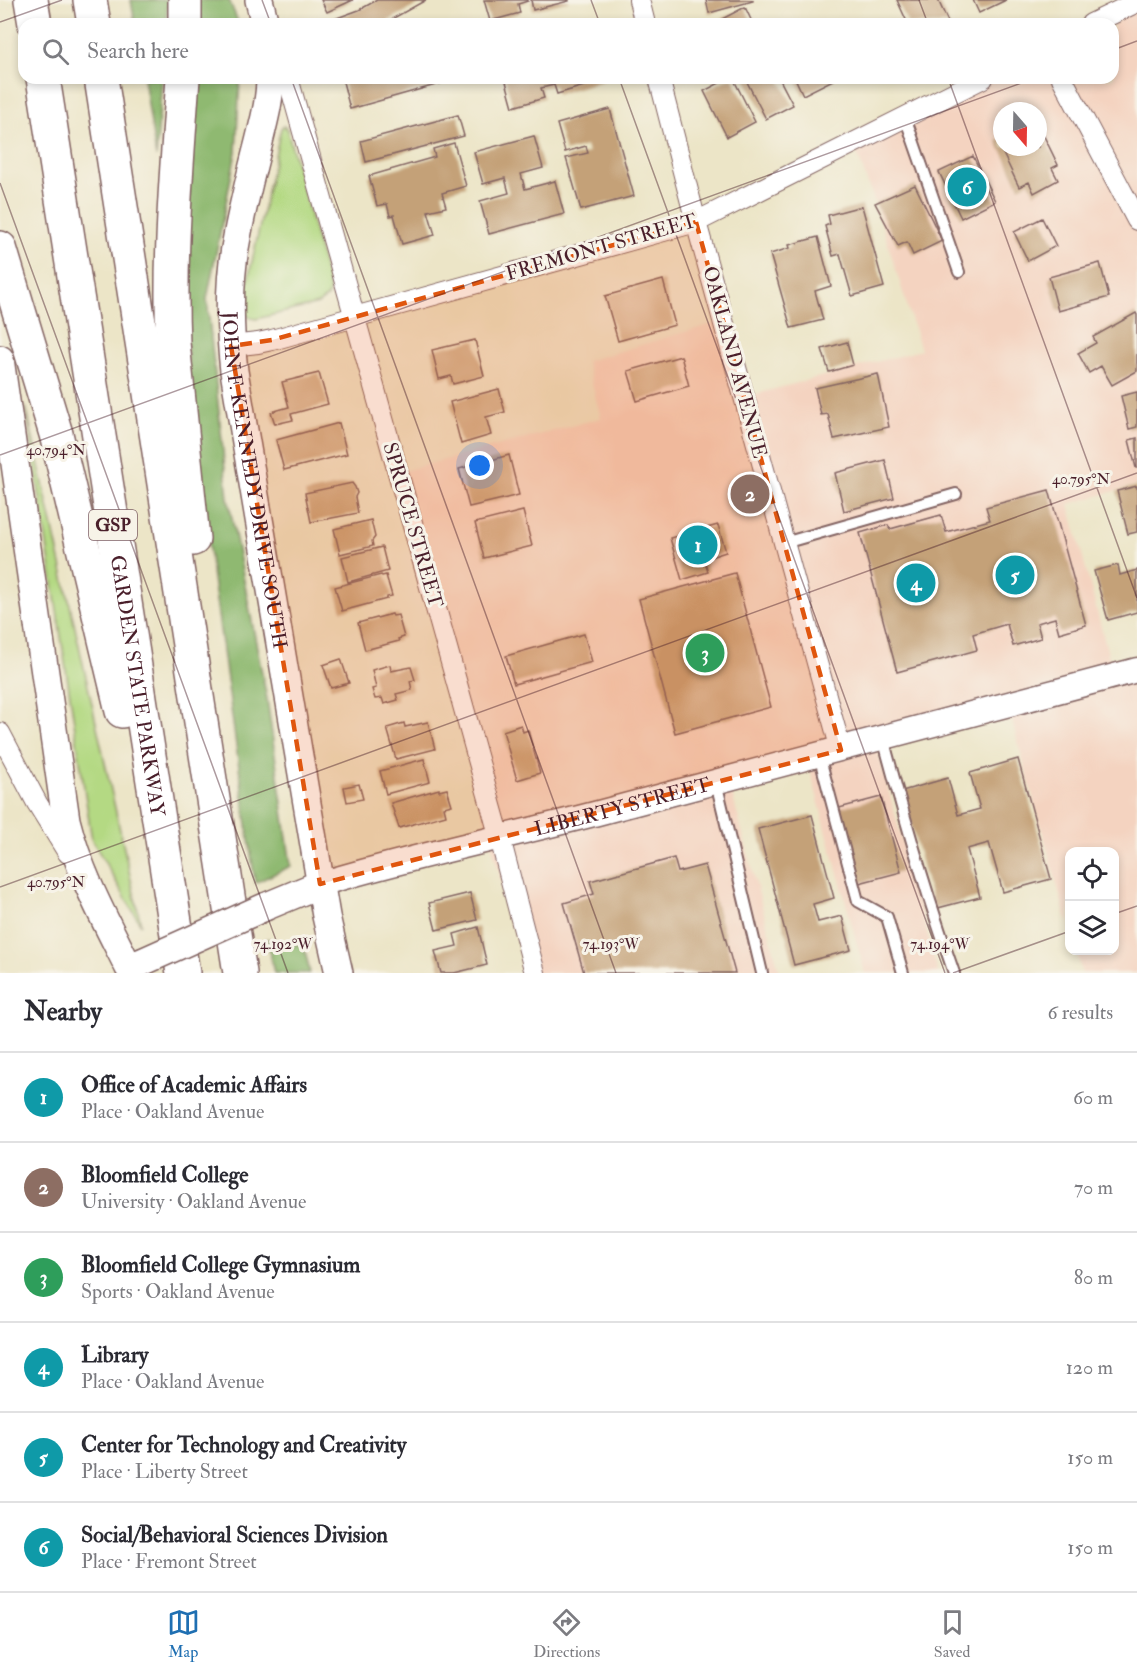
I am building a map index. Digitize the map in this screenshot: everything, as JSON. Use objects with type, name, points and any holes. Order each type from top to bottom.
[{"type":"highway","points":[[31,0],[34,18]]},
{"type":"highway","points":[[90,0],[93,18]]},
{"type":"highway","points":[[185,0],[185,18]]},
{"type":"highway","name":"GARDEN STATE PARKWAY","points":[[44,84],[181,963]]},
{"type":"highway","points":[[102,84],[238,963]]},
{"type":"highway","points":[[183,84],[171,287],[173,343],[238,963]]},
{"type":"highway","points":[[0,249],[56,434],[181,963]]},
{"type":"main road","points":[[259,0],[265,18]]},
{"type":"main road","name":"JOHN F. KENNEDY DRIVE SOUTH","points":[[269,84],[267,107],[233,260],[230,305],[231,346],[320,884],[339,973]]},
{"type":"main road","points":[[0,359],[62,799],[72,843],[88,886],[131,968]]},
{"type":"main road","name":"LIBERTY STREET","points":[[131,968],[320,884]]},
{"type":"street","points":[[639,0],[644,18]]},
{"type":"street","points":[[1104,18],[1137,2]]},
{"type":"street","name":"SPRUCE STREET","points":[[290,84],[500,838],[535,973]]},
{"type":"street","name":"OAKLAND AVENUE","points":[[661,84],[784,543],[830,752]]},
{"type":"street","name":"FREMONT STREET","points":[[231,346],[258,343],[696,222],[971,84]]},
{"type":"street","points":[[1065,84],[1137,220]]},
{"type":"street","name":"LIBERTY STREET","points":[[320,884],[386,864],[500,838],[1137,670]]},
{"type":"street","points":[[0,733],[37,803],[88,886]]},
{"type":"lane","points":[[905,117],[959,272]]},
{"type":"lane","points":[[784,543],[956,494]]},
{"type":"lane","points":[[883,738],[909,834],[954,973]]},
{"type":"lane","points":[[830,752],[858,901],[887,917],[903,973]]},
{"type":"lane","points":[[716,782],[762,973]]},
{"type":"highlighted area","points":[[696,222],[841,750],[320,884],[231,346],[272,340]]},
{"type":"shaded area","points":[[1137,9],[1137,485],[1069,504],[1113,673],[875,740],[938,973],[865,973],[807,759],[728,779],[780,973],[526,973],[392,474],[601,418],[586,361],[723,321],[745,397],[921,350],[875,203],[855,148],[985,84],[1119,84],[1119,20]]},
{"type":"shaded area","points":[[1137,676],[1137,973],[1082,973],[1077,955],[1119,955],[1119,847],[1065,847],[1065,913],[1009,710]]},
{"type":"green space","points":[[131,0],[168,0],[166,18],[134,18]]},
{"type":"green space","points":[[198,0],[229,0],[236,18],[198,18]]},
{"type":"green space","points":[[145,84],[162,84],[156,157]]},
{"type":"green space","points":[[196,84],[240,84],[236,152],[207,299],[228,498],[267,699],[291,866],[255,883],[192,426],[183,284]]},
{"type":"green space","points":[[284,126],[287,129],[330,290],[327,297],[318,304],[256,319],[247,316],[242,308],[281,128]]},
{"type":"green space","points":[[26,407],[141,925],[92,840]]},
{"type":"green space","points":[[267,939],[304,946],[310,973],[274,973]]},
{"type":"building","points":[[321,0],[353,0],[327,12]]},
{"type":"building","points":[[377,0],[426,0],[394,18],[337,18]]},
{"type":"building","points":[[484,0],[528,0],[518,4],[520,13],[501,18],[489,18]]},
{"type":"building","points":[[531,0],[569,0],[569,1],[533,10]]},
{"type":"building","points":[[706,0],[753,0],[753,1],[709,13]]},
{"type":"building","points":[[897,0],[938,0],[946,18],[905,18]]},
{"type":"building","points":[[973,0],[1006,0],[979,13]]},
{"type":"building","points":[[745,7],[750,18],[724,18]]},
{"type":"building","points":[[344,84],[439,84],[350,109]]},
{"type":"building","points":[[507,84],[591,84],[557,94],[554,85],[541,88],[544,98],[513,107]]},
{"type":"building","points":[[717,84],[736,84],[755,122],[727,137],[704,91]]},
{"type":"building","points":[[748,84],[782,84],[793,105],[766,119]]},
{"type":"building","points":[[798,84],[825,84],[803,95]]},
{"type":"building","points":[[610,109],[634,196],[581,210],[566,158],[588,153],[586,146],[565,152],[557,124]]},
{"type":"building","points":[[458,115],[464,136],[366,162],[361,141]]},
{"type":"building","points":[[534,136],[543,168],[521,174],[525,189],[555,181],[564,214],[489,234],[480,201],[509,193],[505,178],[483,184],[474,152]]},
{"type":"building","points":[[1047,142],[1058,165],[1052,168],[1058,180],[1034,193],[1029,182],[1019,187],[1004,156],[1047,156]]},
{"type":"building","points":[[454,143],[466,186],[442,193],[446,207],[428,211],[435,235],[402,244],[394,215],[390,216],[387,204],[377,206],[369,176],[435,157],[433,149]]},
{"type":"building","points":[[973,156],[995,201],[961,218],[939,172]]},
{"type":"building","points":[[915,185],[942,241],[913,255],[907,242],[898,246],[875,203]]},
{"type":"building","points":[[862,206],[884,287],[852,296],[840,254],[833,256],[825,226],[830,224],[828,215]]},
{"type":"building","points":[[1042,218],[1056,246],[1028,261],[1014,232]]},
{"type":"building","points":[[818,237],[831,286],[815,291],[823,320],[791,328],[770,254],[790,248],[789,245]]},
{"type":"building","points":[[1100,263],[1109,297],[1058,311],[1049,277]]},
{"type":"building","points":[[663,280],[675,325],[618,341],[605,296]]},
{"type":"building","points":[[1136,313],[1137,371],[1112,385],[1101,366],[1089,373],[1078,353],[1096,343],[1093,337]]},
{"type":"building","points":[[475,340],[484,376],[453,384],[451,376],[439,379],[432,350]]},
{"type":"building","points":[[847,342],[853,365],[829,372],[822,349]]},
{"type":"building","points":[[681,356],[689,386],[637,401],[628,371]]},
{"type":"building","points":[[319,373],[328,404],[291,414],[293,420],[275,424],[271,412],[289,407],[282,382]]},
{"type":"building","points":[[878,374],[889,427],[834,439],[828,414],[821,415],[815,388]]},
{"type":"building","points":[[499,389],[505,412],[486,417],[491,435],[461,444],[450,402]]},
{"type":"building","points":[[1137,392],[1137,427],[1129,429],[1121,396]]},
{"type":"building","points":[[339,423],[347,454],[284,470],[276,440]]},
{"type":"building","points":[[1137,438],[1137,468],[1136,468],[1129,440]]},
{"type":"building","points":[[509,455],[519,495],[469,507],[459,469]]},
{"type":"building","points":[[885,460],[894,498],[844,511],[835,473]]},
{"type":"building","points":[[352,483],[357,493],[355,497],[358,513],[311,522],[305,493]]},
{"type":"building","points":[[1137,486],[1137,532],[1128,534],[1117,491]]},
{"type":"building","points":[[1049,490],[1086,625],[1059,633],[1055,618],[1037,623],[1041,638],[1013,646],[1007,624],[973,634],[977,650],[897,672],[860,533],[888,525],[890,529],[941,515],[946,532],[990,520],[986,507]]},
{"type":"building","points":[[523,511],[532,546],[484,558],[475,523]]},
{"type":"building","points":[[371,520],[375,537],[372,541],[373,546],[340,554],[334,529]]},
{"type":"building","points":[[718,525],[726,552],[704,559],[708,572],[682,580],[670,538]]},
{"type":"building","points":[[382,547],[388,571],[348,582],[342,557]]},
{"type":"building","points":[[1118,565],[1120,575],[1137,570],[1137,612],[1108,620],[1094,571]]},
{"type":"building","points":[[735,573],[771,707],[675,733],[639,599]]},
{"type":"building","points":[[386,575],[392,596],[342,611],[335,587]]},
{"type":"building","points":[[392,614],[393,616],[398,615],[404,637],[398,639],[399,641],[365,650],[358,623]]},
{"type":"building","points":[[584,634],[592,662],[514,684],[506,656]]},
{"type":"building","points":[[341,659],[349,683],[331,688],[323,665]]},
{"type":"building","points":[[390,665],[391,671],[411,667],[415,680],[410,681],[412,690],[396,694],[398,700],[384,704],[382,698],[375,699],[372,689],[376,688],[372,670]]},
{"type":"building","points":[[428,722],[435,749],[396,759],[387,728],[404,723],[405,727]]},
{"type":"building","points":[[521,725],[523,732],[528,730],[540,773],[517,780],[503,731]]},
{"type":"building","points":[[424,759],[430,782],[386,794],[380,771]]},
{"type":"building","points":[[1018,759],[1051,879],[1003,892],[989,843],[967,849],[980,897],[934,909],[902,791],[948,778],[958,815],[980,809],[970,773]]},
{"type":"building","points":[[359,784],[363,799],[347,802],[344,787]]},
{"type":"building","points":[[439,789],[439,791],[447,789],[452,805],[444,807],[446,815],[399,828],[391,803]]},
{"type":"building","points":[[881,797],[901,872],[859,883],[839,808]]},
{"type":"building","points":[[812,815],[834,898],[813,904],[818,922],[842,916],[851,950],[794,965],[758,829]]},
{"type":"building","points":[[674,858],[678,872],[705,865],[735,973],[584,973],[564,903],[594,894],[590,881]]},
{"type":"building","points":[[470,893],[477,920],[436,930],[429,903]]},
{"type":"building","points":[[478,927],[487,965],[454,973],[441,973],[435,951],[457,946],[454,934]]},
{"type":"place","name":"Social/Behavioral Sciences Division","points":[[967,187]]},
{"type":"place","name":"Bloomfield College","points":[[750,494]]},
{"type":"place","name":"Office of Academic Affairs","points":[[698,545]]},
{"type":"place","name":"Center for Technology and Creativity","points":[[1015,575]]},
{"type":"place","name":"Library","points":[[916,583]]},
{"type":"place","name":"Bloomfield College Gymnasium","points":[[705,653]]}]
